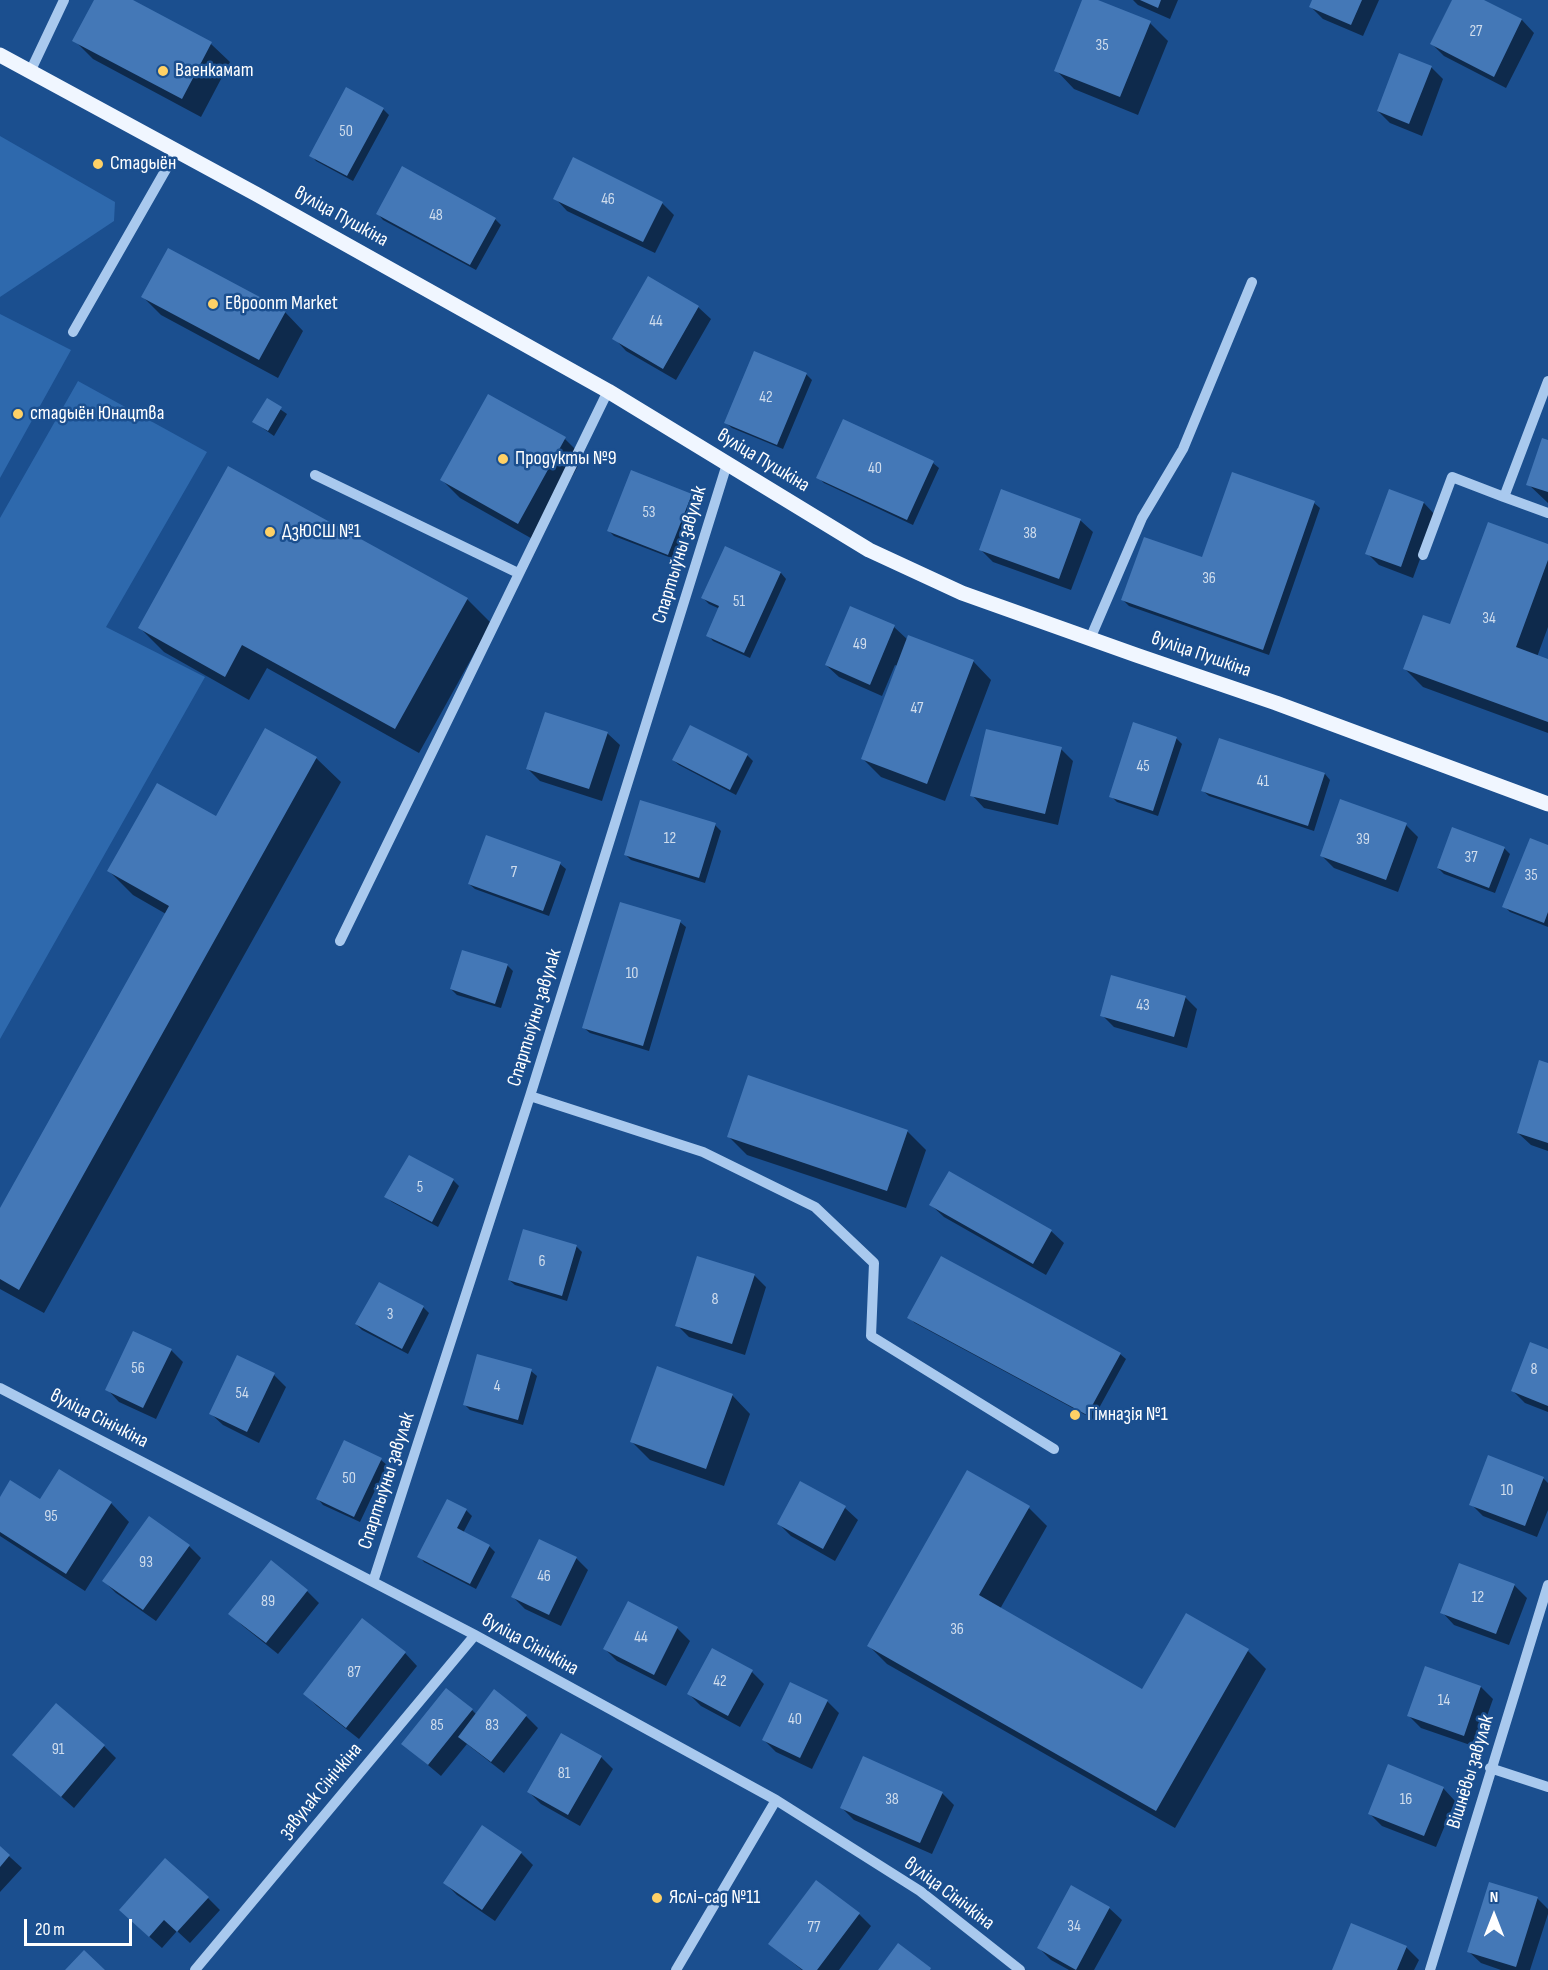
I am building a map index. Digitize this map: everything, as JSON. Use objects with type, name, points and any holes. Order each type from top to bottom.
[{"type":"main road","name":"вуліца Пушкіна","points":[[0,55],[177,150],[608,391],[869,550],[962,593],[1276,703],[1548,804]]},
{"type":"street","points":[[30,72],[64,0]]},
{"type":"street","points":[[73,332],[177,150]]},
{"type":"street","points":[[1090,639],[1142,518],[1183,449],[1252,282]]},
{"type":"street","points":[[1504,497],[1548,381]]},
{"type":"street","points":[[340,941],[608,391]]},
{"type":"street","name":"Спартыўны завулак","points":[[373,1582],[530,1096],[727,464]]},
{"type":"street","points":[[315,475],[518,573]]},
{"type":"street","points":[[1423,555],[1452,477],[1548,513]]},
{"type":"street","points":[[530,1096],[703,1152],[815,1207],[874,1263],[872,1336],[1054,1449]]},
{"type":"street","name":"вуліца Сінічкіна","points":[[0,1388],[475,1635],[776,1800],[920,1891],[1020,1970]]},
{"type":"street","name":"Вішнёвы завулак","points":[[1430,1970],[1490,1768],[1548,1585]]},
{"type":"street","name":"завулак Сінічкіна","points":[[195,1970],[475,1635]]},
{"type":"street","points":[[1490,1768],[1548,1787]]},
{"type":"street","points":[[676,1970],[776,1800]]},
{"type":"shaded area","points":[[0,136],[115,202],[114,221],[0,297]]},
{"type":"shaded area","name":"стадыён Юнацтва","points":[[0,314],[71,350],[0,478]]},
{"type":"shaded area","points":[[78,381],[207,452],[106,627],[205,677],[0,1039],[0,518]]},
{"type":"building","name":"Ваенкамат","points":[[94,0],[133,0],[212,42],[182,99],[72,41]]},
{"type":"building","points":[[1082,0],[1098,0],[1151,21],[1120,97],[1054,71]]},
{"type":"building","points":[[1140,0],[1161,0],[1158,8]]},
{"type":"building","points":[[1312,0],[1362,0],[1351,25],[1309,7]]},
{"type":"building","points":[[1452,0],[1484,0],[1522,19],[1494,77],[1430,44]]},
{"type":"building","points":[[1399,53],[1432,66],[1409,124],[1377,111]]},
{"type":"building","points":[[346,87],[384,108],[347,176],[309,156]]},
{"type":"building","points":[[573,157],[663,202],[643,242],[553,199]]},
{"type":"building","points":[[402,166],[496,218],[470,265],[376,214]]},
{"type":"building","name":"Евроопт Market","points":[[168,248],[286,311],[259,360],[141,297]]},
{"type":"building","points":[[648,276],[699,306],[663,369],[612,339]]},
{"type":"building","points":[[754,351],[807,373],[777,445],[724,423]]},
{"type":"building","name":"Продукты №9","points":[[488,394],[566,437],[518,524],[440,480]]},
{"type":"building","points":[[267,398],[282,407],[268,431],[252,422]]},
{"type":"building","points":[[843,419],[934,461],[907,520],[816,478]]},
{"type":"building","points":[[1542,438],[1548,440],[1548,492],[1526,485]]},
{"type":"building","name":"ДзЮСШ №1","points":[[228,466],[468,598],[395,729],[242,645],[225,677],[138,628]]},
{"type":"building","points":[[631,470],[692,494],[668,555],[607,531]]},
{"type":"building","points":[[1232,472],[1315,501],[1263,650],[1121,600],[1144,537],[1202,557]]},
{"type":"building","points":[[1001,489],[1081,519],[1059,579],[979,550]]},
{"type":"building","points":[[1389,489],[1424,502],[1401,567],[1365,554]]},
{"type":"building","points":[[1488,522],[1548,544],[1548,560],[1516,647],[1548,659],[1548,722],[1403,669],[1423,615],[1450,624]]},
{"type":"building","points":[[725,546],[781,572],[744,653],[706,636],[719,606],[701,598]]},
{"type":"building","points":[[850,606],[895,625],[870,685],[825,665]]},
{"type":"building","points":[[908,635],[974,660],[927,784],[861,759]]},
{"type":"building","points":[[545,712],[608,732],[589,789],[526,769]]},
{"type":"building","points":[[1133,722],[1177,737],[1153,811],[1109,797]]},
{"type":"building","points":[[690,725],[748,754],[730,790],[672,760]]},
{"type":"building","points":[[265,728],[317,757],[19,1290],[0,1279],[0,1208],[169,906],[107,871],[157,783],[216,816]]},
{"type":"building","points":[[986,729],[1062,747],[1045,814],[970,796]]},
{"type":"building","points":[[1219,738],[1325,773],[1308,826],[1201,791]]},
{"type":"building","points":[[1340,799],[1407,823],[1386,880],[1320,856]]},
{"type":"building","points":[[640,800],[716,823],[699,878],[624,855]]},
{"type":"building","points":[[1452,827],[1505,847],[1489,888],[1437,868]]},
{"type":"building","points":[[486,835],[561,862],[543,911],[468,884]]},
{"type":"building","points":[[1530,838],[1548,845],[1548,912],[1544,923],[1502,907]]},
{"type":"building","points":[[620,902],[681,920],[643,1046],[582,1028]]},
{"type":"building","points":[[462,950],[508,964],[495,1004],[450,989]]},
{"type":"building","points":[[1111,975],[1186,996],[1174,1037],[1100,1016]]},
{"type":"building","points":[[1539,1060],[1548,1063],[1548,1143],[1517,1133]]},
{"type":"building","points":[[748,1075],[908,1130],[887,1191],[727,1137]]},
{"type":"building","points":[[409,1155],[454,1179],[432,1222],[384,1197]]},
{"type":"building","points":[[949,1171],[1052,1230],[1033,1264],[929,1205]]},
{"type":"building","points":[[523,1229],[577,1245],[562,1296],[508,1280]]},
{"type":"building","points":[[697,1256],[755,1274],[732,1344],[675,1326]]},
{"type":"building","points":[[941,1256],[1121,1353],[1087,1415],[907,1318]]},
{"type":"building","points":[[379,1282],[424,1306],[402,1349],[355,1324]]},
{"type":"building","points":[[133,1331],[172,1349],[143,1408],[105,1390]]},
{"type":"building","points":[[1530,1342],[1548,1349],[1548,1406],[1511,1391]]},
{"type":"building","points":[[477,1354],[532,1369],[518,1420],[463,1405]]},
{"type":"building","points":[[237,1355],[275,1373],[247,1432],[209,1414]]},
{"type":"building","points":[[657,1366],[733,1394],[706,1469],[630,1442]]},
{"type":"building","points":[[344,1440],[382,1458],[354,1517],[316,1499]]},
{"type":"building","points":[[1488,1455],[1544,1477],[1525,1526],[1469,1505]]},
{"type":"building","points":[[59,1469],[112,1502],[66,1574],[0,1532],[0,1497],[10,1480],[40,1499]]},
{"type":"building","points":[[967,1470],[1030,1506],[979,1595],[1142,1689],[1186,1613],[1249,1649],[1156,1811],[867,1646]]},
{"type":"building","points":[[800,1481],[846,1506],[823,1549],[777,1524]]},
{"type":"building","points":[[447,1499],[467,1509],[457,1528],[490,1545],[470,1584],[417,1557]]},
{"type":"building","points":[[149,1516],[190,1545],[143,1610],[102,1581]]},
{"type":"building","points":[[539,1539],[577,1557],[549,1615],[511,1597]]},
{"type":"building","points":[[271,1560],[308,1590],[266,1643],[228,1614]]},
{"type":"building","points":[[1459,1563],[1515,1584],[1496,1634],[1440,1613]]},
{"type":"building","points":[[628,1601],[678,1627],[654,1675],[603,1649]]},
{"type":"building","points":[[362,1618],[406,1652],[346,1728],[303,1694]]},
{"type":"building","points":[[712,1648],[753,1670],[728,1716],[687,1694]]},
{"type":"building","points":[[1425,1666],[1481,1686],[1464,1736],[1407,1716]]},
{"type":"building","points":[[790,1682],[828,1700],[800,1758],[762,1740]]},
{"type":"building","points":[[446,1688],[473,1709],[428,1765],[401,1744]]},
{"type":"building","points":[[494,1689],[527,1715],[491,1762],[458,1737]]},
{"type":"building","points":[[56,1703],[105,1745],[61,1797],[12,1755]]},
{"type":"building","points":[[561,1733],[602,1756],[568,1815],[527,1792]]},
{"type":"building","points":[[863,1756],[943,1792],[920,1843],[840,1808]]},
{"type":"building","points":[[1388,1764],[1444,1787],[1424,1836],[1368,1814]]},
{"type":"building","points":[[482,1825],[522,1852],[482,1910],[443,1883]]},
{"type":"building","points":[[0,1846],[10,1855],[0,1867]]},
{"type":"building","points":[[165,1858],[209,1897],[177,1932],[164,1920],[149,1937],[119,1910]]},
{"type":"building","points":[[816,1880],[860,1913],[817,1970],[803,1970],[768,1944]]},
{"type":"building","points":[[1489,1882],[1538,1897],[1516,1967],[1467,1952]]},
{"type":"building","points":[[1071,1885],[1110,1907],[1076,1970],[1037,1948]]},
{"type":"building","points":[[1351,1923],[1407,1946],[1397,1970],[1332,1970]]},
{"type":"building","points":[[898,1943],[931,1968],[930,1970],[878,1970]]},
{"type":"building","points":[[84,1950],[105,1970],[65,1970]]},
{"type":"place","name":"Ваенкамат","points":[[163,71]]},
{"type":"place","name":"Стадыён","points":[[98,164]]},
{"type":"place","name":"Евроопт Market","points":[[213,304]]},
{"type":"place","name":"стадыён Юнацтва","points":[[18,414]]},
{"type":"place","name":"Продукты №9","points":[[503,459]]},
{"type":"place","name":"ДзЮСШ №1","points":[[270,532]]},
{"type":"place","name":"Гімназія №1","points":[[1075,1415]]},
{"type":"place","name":"Яслі-сад №11","points":[[657,1898]]}]
